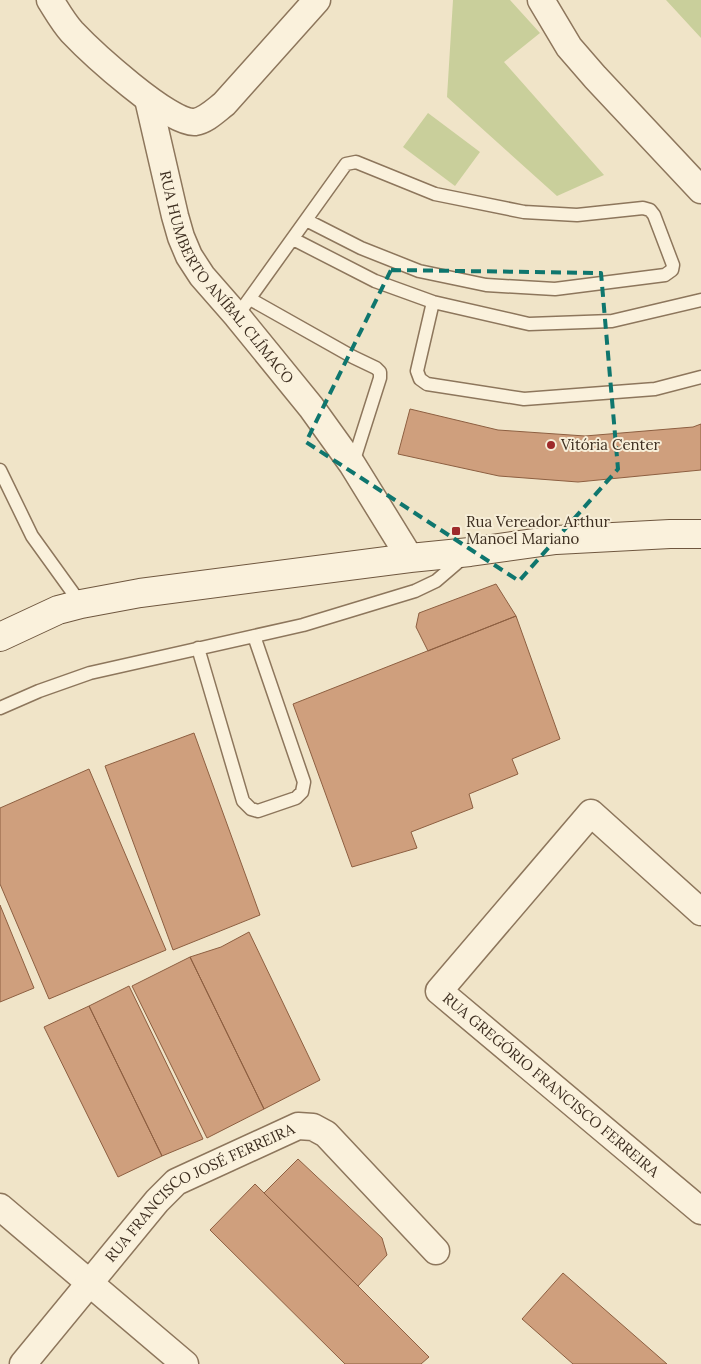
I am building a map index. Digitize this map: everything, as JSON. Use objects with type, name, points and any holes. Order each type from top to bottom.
[{"type":"main road","points":[[4,630],[58,610],[140,593],[556,540],[701,534]]},
{"type":"street","points":[[50,0],[72,32],[148,100],[182,121],[194,122],[208,118],[224,104],[317,0]]},
{"type":"street","points":[[540,0],[569,47],[701,190]]},
{"type":"street","name":"RUA HUMBERTO ANÍBAL CLÍMACO","points":[[148,100],[181,237],[189,256],[202,276],[244,308],[352,464],[410,558]]},
{"type":"street","name":"RUA GREGÓRIO FRANCISCO FERREIRA","points":[[701,912],[591,813],[439,991],[701,1211]]},
{"type":"street","name":"RUA FRANCISCO JOSÉ FERREIRA","points":[[23,1364],[157,1201],[176,1182],[298,1126],[313,1127],[326,1134],[436,1251]]},
{"type":"street","points":[[0,1207],[185,1364]]},
{"type":"lane","points":[[306,220],[361,248],[419,271],[486,285],[555,289],[665,275],[672,270],[673,265],[654,214],[650,210],[643,208],[577,215],[524,212],[435,194],[356,162],[346,164],[306,220],[244,308],[353,357],[376,368],[380,372],[380,378],[352,464]]},
{"type":"lane","points":[[293,239],[375,281],[433,302],[529,324],[612,321],[701,300]]},
{"type":"lane","points":[[433,302],[417,371],[420,379],[427,384],[524,399],[655,389],[701,377]]},
{"type":"lane","points":[[0,470],[32,536],[81,604]]},
{"type":"lane","points":[[0,708],[90,672],[303,625],[415,591],[436,581],[470,552]]},
{"type":"lane","points":[[198,648],[243,801],[251,809],[258,811],[296,798],[302,792],[304,782],[254,636]]},
{"type":"highlighted area","points":[[391,270],[601,273],[618,469],[519,581],[306,442]]},
{"type":"green space","points":[[453,0],[510,0],[540,33],[504,62],[604,175],[557,196],[447,97]]},
{"type":"green space","points":[[666,0],[701,0],[701,38]]},
{"type":"green space","points":[[428,113],[480,152],[455,186],[403,147]]},
{"type":"building","name":"Vitória Center","points":[[410,409],[498,430],[585,436],[693,427],[701,424],[701,470],[578,482],[499,476],[398,454]]},
{"type":"building","points":[[496,584],[516,616],[428,651],[416,627],[419,613]]},
{"type":"building","points":[[516,616],[560,739],[512,759],[518,774],[469,794],[473,808],[411,832],[417,848],[352,867],[293,704]]},
{"type":"building","points":[[194,733],[260,915],[173,950],[105,766]]},
{"type":"building","points":[[89,769],[166,950],[49,999],[0,884],[0,808]]},
{"type":"building","points":[[0,905],[34,988],[0,1002]]},
{"type":"building","points":[[249,932],[320,1080],[264,1109],[190,957],[221,947]]},
{"type":"building","points":[[190,957],[264,1109],[207,1138],[132,986]]},
{"type":"building","points":[[129,986],[203,1139],[162,1156],[89,1006]]},
{"type":"building","points":[[89,1006],[162,1156],[118,1177],[44,1027]]},
{"type":"building","points":[[298,1159],[382,1238],[387,1255],[358,1286],[264,1193]]},
{"type":"building","points":[[255,1184],[429,1357],[421,1364],[345,1364],[210,1230]]},
{"type":"building","points":[[563,1273],[667,1364],[573,1364],[522,1319]]},
{"type":"place","name":"Vitória Center","points":[[551,445]]},
{"type":"place","name":"Rua Vereador Arthur Manoel Mariano","points":[[456,531]]}]
